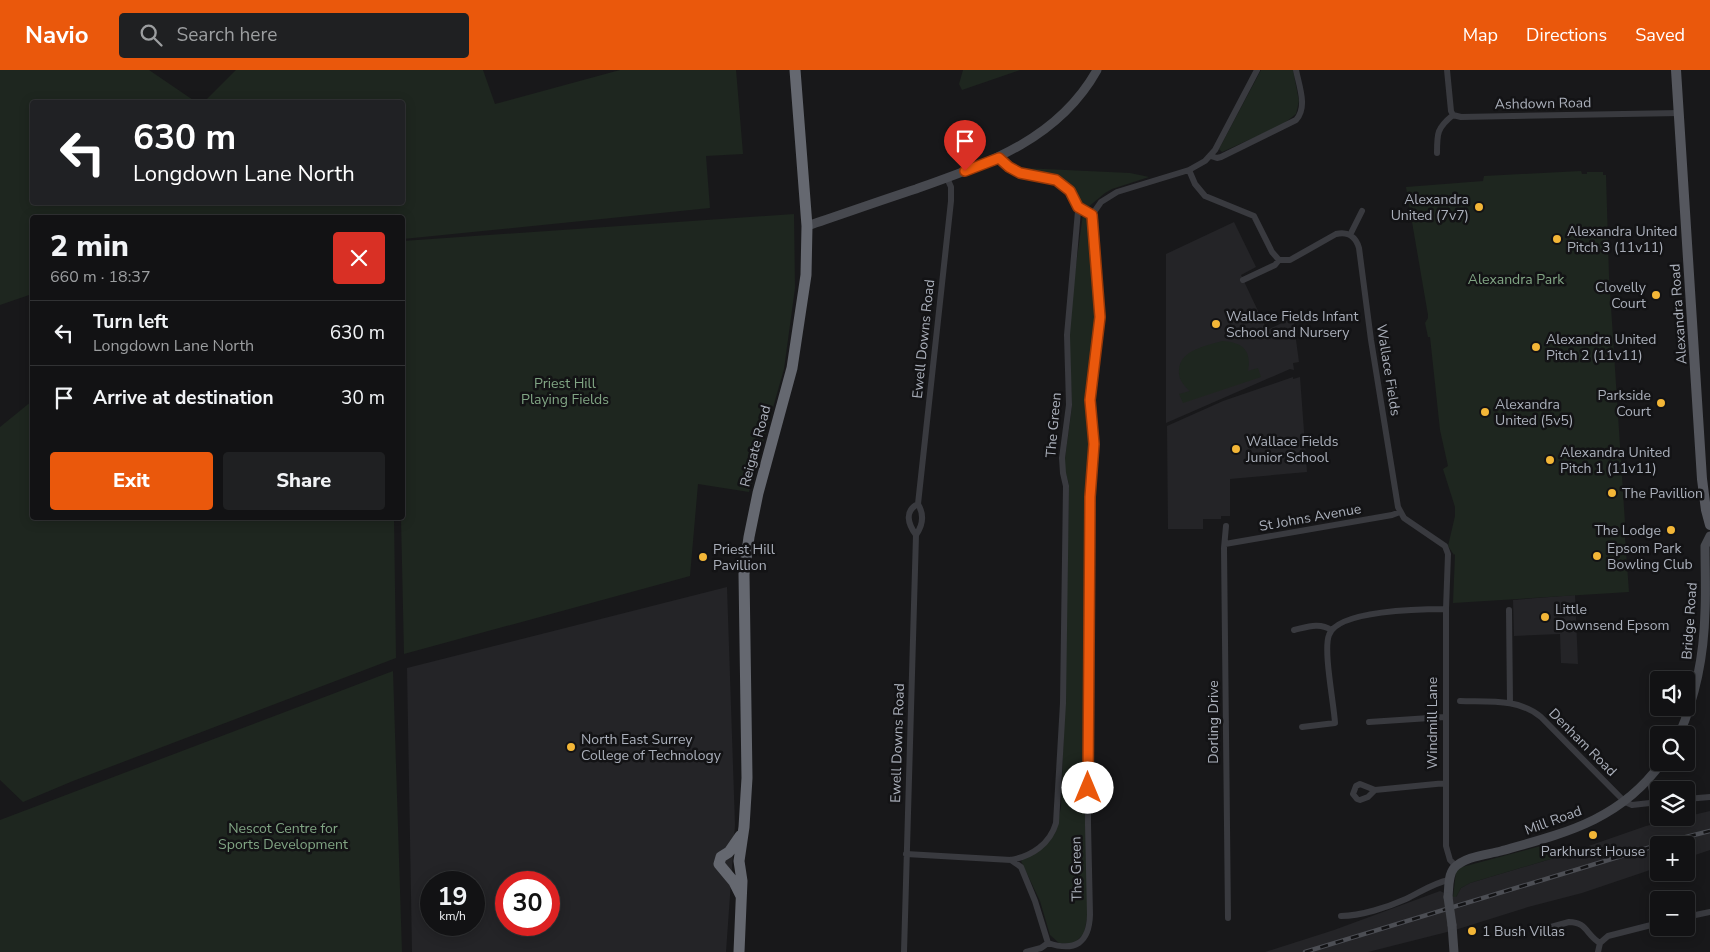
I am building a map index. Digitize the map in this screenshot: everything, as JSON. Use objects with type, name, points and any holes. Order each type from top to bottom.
[{"type":"highway","name":"Reigate Road","points":[[739,952],[742,882],[738,862],[743,832],[747,752],[744,574],[758,493],[792,368],[806,275],[807,226],[795,70]]},
{"type":"highway","points":[[742,898],[725,871],[720,867],[719,860],[729,852],[743,832]]},
{"type":"highway","points":[[725,871],[732,872],[738,862],[735,855],[729,852]]},
{"type":"main road","points":[[807,226],[999,158],[1048,127],[1073,105],[1097,70]]},
{"type":"main road","name":"Alexandra Road","points":[[1676,70],[1702,479],[1710,525]]},
{"type":"main road","name":"Bridge Road","points":[[1682,726],[1694,692],[1702,651],[1705,613],[1706,546],[1710,536]]},
{"type":"main road","points":[[1625,802],[1649,780],[1656,771]]},
{"type":"main road","name":"Mill Road","points":[[1456,866],[1465,860],[1562,833],[1599,818],[1625,802]]},
{"type":"main road","points":[[1454,952],[1448,897],[1449,880],[1456,866]]},
{"type":"street","points":[[999,158],[1009,167],[1020,173],[1056,180],[1070,191],[1078,207],[1092,215],[1102,202],[1117,192],[1189,170],[1211,156],[1257,70]]},
{"type":"street","points":[[1211,156],[1221,157],[1296,120],[1300,116],[1302,105],[1296,70]]},
{"type":"street","points":[[1437,153],[1439,129],[1453,114],[1451,111],[1447,70]]},
{"type":"street","name":"Ashdown Road","points":[[1453,114],[1461,117],[1680,112]]},
{"type":"street","points":[[1189,170],[1195,184],[1205,196],[1254,216],[1272,252],[1279,260],[1290,260],[1336,234],[1342,232],[1350,235],[1362,211]]},
{"type":"street","name":"Ewell Downs Road","points":[[904,952],[916,535],[922,519],[922,511],[918,504],[951,201],[951,187],[947,178]]},
{"type":"street","name":"The Green","points":[[906,854],[1011,860],[1031,854],[1049,840],[1054,833],[1058,804],[1063,703],[1066,486],[1062,458],[1069,405],[1066,335],[1078,207]]},
{"type":"street","name":"The Green","points":[[1048,943],[1058,948],[1067,949],[1075,947],[1082,942],[1089,928],[1090,506],[1094,444],[1090,400],[1100,317],[1092,215]]},
{"type":"street","name":"Wallace Fields","points":[[1350,235],[1357,241],[1359,248],[1371,340],[1400,512]]},
{"type":"street","points":[[1244,280],[1275,265],[1279,260]]},
{"type":"street","name":"Ewell Downs Road","points":[[916,535],[909,523],[908,515],[912,507],[918,504]]},
{"type":"street","name":"St Johns Avenue","points":[[1225,544],[1400,512]]},
{"type":"street","name":"Windmill Lane","points":[[1400,512],[1404,518],[1440,542],[1447,550],[1449,559],[1446,609],[1445,717],[1447,853],[1450,860],[1456,866]]},
{"type":"street","name":"Dorling Drive","points":[[1226,526],[1228,918]]},
{"type":"street","points":[[1302,727],[1335,723],[1327,644],[1331,630],[1343,620],[1400,610],[1446,609]]},
{"type":"street","points":[[1509,610],[1510,703]]},
{"type":"street","points":[[1294,630],[1320,625],[1331,630]]},
{"type":"street","name":"Denham Road","points":[[1460,701],[1510,703],[1525,706],[1541,717],[1625,802]]},
{"type":"street","points":[[1369,722],[1445,717]]},
{"type":"street","points":[[1374,790],[1446,783]]},
{"type":"street","points":[[1695,798],[1710,796]]},
{"type":"street","points":[[1625,802],[1632,805],[1650,802]]},
{"type":"street","points":[[1011,860],[1021,867],[1036,901],[1048,943],[1040,948],[1026,952]]},
{"type":"street","points":[[1341,916],[1355,916],[1403,900],[1436,882],[1449,880]]},
{"type":"street","points":[[1695,915],[1710,912]]},
{"type":"street","points":[[1540,930],[1574,922],[1582,925],[1591,937],[1600,943]]},
{"type":"street","points":[[1598,952],[1600,943],[1604,938],[1612,934],[1650,925]]},
{"type":"shaded area","name":"Wallace Fields Infant School and Nursery","points":[[1234,222],[1256,267],[1241,275],[1267,330],[1293,318],[1299,362],[1293,363],[1294,370],[1290,369],[1166,423],[1166,254]]},
{"type":"shaded area","name":"Wallace Fields Junior School","points":[[1293,377],[1293,379],[1300,377],[1307,472],[1230,479],[1230,516],[1221,516],[1221,519],[1203,519],[1203,529],[1168,529],[1167,426],[1223,401]]},
{"type":"shaded area","name":"North East Surrey College of Technology","points":[[727,587],[735,825],[726,952],[412,952],[407,668]]},
{"type":"shaded area","name":"Little Downsend Epsom","points":[[1575,595],[1578,664],[1561,663],[1560,634],[1514,636],[1513,600]]},
{"type":"shaded area","points":[[1710,811],[1710,850],[1695,855],[1695,836],[1650,836],[1650,870],[1582,893],[1528,907],[1455,930],[1368,952],[1265,952],[1334,930],[1440,891],[1456,897],[1461,888],[1470,883],[1554,858],[1646,826],[1695,826],[1695,815]]},
{"type":"green space","points":[[0,70],[149,70],[193,100],[30,100],[30,205],[405,205],[405,100],[206,100],[236,70],[483,70],[495,104],[620,70],[736,70],[743,154],[706,156],[710,208],[405,239],[405,215],[30,215],[30,295],[0,305]]},
{"type":"green space","points":[[963,70],[1020,70],[962,90],[959,84]]},
{"type":"green space","points":[[1261,70],[1293,70],[1299,101],[1296,114],[1282,125],[1222,152],[1219,149]]},
{"type":"green space","points":[[1023,168],[1130,173],[1149,177],[1112,189],[1087,208],[1066,182],[1048,174]]},
{"type":"green space","name":"Alexandra Park","points":[[1581,171],[1582,174],[1587,174],[1587,172],[1603,172],[1603,175],[1606,175],[1609,276],[1625,523],[1623,536],[1625,537],[1629,592],[1453,603],[1455,554],[1448,546],[1455,516],[1455,507],[1443,469],[1448,466],[1440,430],[1430,337],[1428,337],[1425,323],[1428,315],[1406,187],[1483,181],[1484,176]]},
{"type":"green space","name":"Priest Hill Playing Fields","points":[[794,214],[795,288],[784,369],[749,492],[698,484],[690,576],[404,654],[401,520],[405,520],[405,241]]},
{"type":"green space","points":[[1083,214],[1087,214],[1089,220],[1095,275],[1097,323],[1088,389],[1092,444],[1087,496],[1087,918],[1084,934],[1073,944],[1059,943],[1050,935],[1040,901],[1021,861],[1051,839],[1056,831],[1061,807],[1069,484],[1065,471],[1065,458],[1072,406],[1069,336]]},
{"type":"green space","points":[[1222,341],[1235,343],[1244,348],[1248,358],[1248,371],[1258,368],[1261,377],[1183,403],[1179,394],[1190,391],[1180,379],[1180,363],[1189,353]]},
{"type":"green space","points":[[30,403],[30,520],[394,520],[396,658],[73,781],[23,802],[0,780],[0,427]]},
{"type":"green space","name":"Nescot Centre for Sports Development","points":[[393,671],[402,952],[0,952],[0,820]]},
{"type":"green space","points":[[1548,844],[1554,858],[1470,883],[1461,888],[1456,897],[1453,897],[1456,871],[1462,867]]},
{"type":"railway","points":[[1305,952],[1674,840],[1710,831]]},
{"type":"place","name":"Alexandra United (7v7)","points":[[1479,207]]},
{"type":"place","name":"Alexandra United Pitch 3 (11v11)","points":[[1557,239]]},
{"type":"place","name":"Clovelly Court","points":[[1656,295]]},
{"type":"place","name":"Wallace Fields Infant School and Nursery","points":[[1216,324]]},
{"type":"place","name":"Alexandra United Pitch 2 (11v11)","points":[[1536,347]]},
{"type":"place","name":"Parkside Court","points":[[1661,403]]},
{"type":"place","name":"Alexandra United (5v5)","points":[[1485,412]]},
{"type":"place","name":"Wallace Fields Junior School","points":[[1236,449]]},
{"type":"place","name":"Alexandra United Pitch 1 (11v11)","points":[[1550,460]]},
{"type":"place","name":"The Pavillion","points":[[1612,493]]},
{"type":"place","name":"The Lodge","points":[[1671,530]]},
{"type":"place","name":"Epsom Park Bowling Club","points":[[1597,556]]},
{"type":"place","name":"Priest Hill Pavillion","points":[[703,557]]},
{"type":"place","name":"Little Downsend Epsom","points":[[1545,617]]},
{"type":"place","name":"North East Surrey College of Technology","points":[[571,747]]},
{"type":"place","name":"Parkhurst House","points":[[1593,835]]},
{"type":"place","name":"1 Bush Villas","points":[[1472,931]]},
{"type":"route","points":[[965,171],[999,158],[1009,167],[1020,173],[1056,180],[1070,191],[1078,207],[1092,215],[1094,250],[1097,263],[1100,328],[1090,400],[1094,428],[1094,459],[1090,497],[1088,788]]}]
